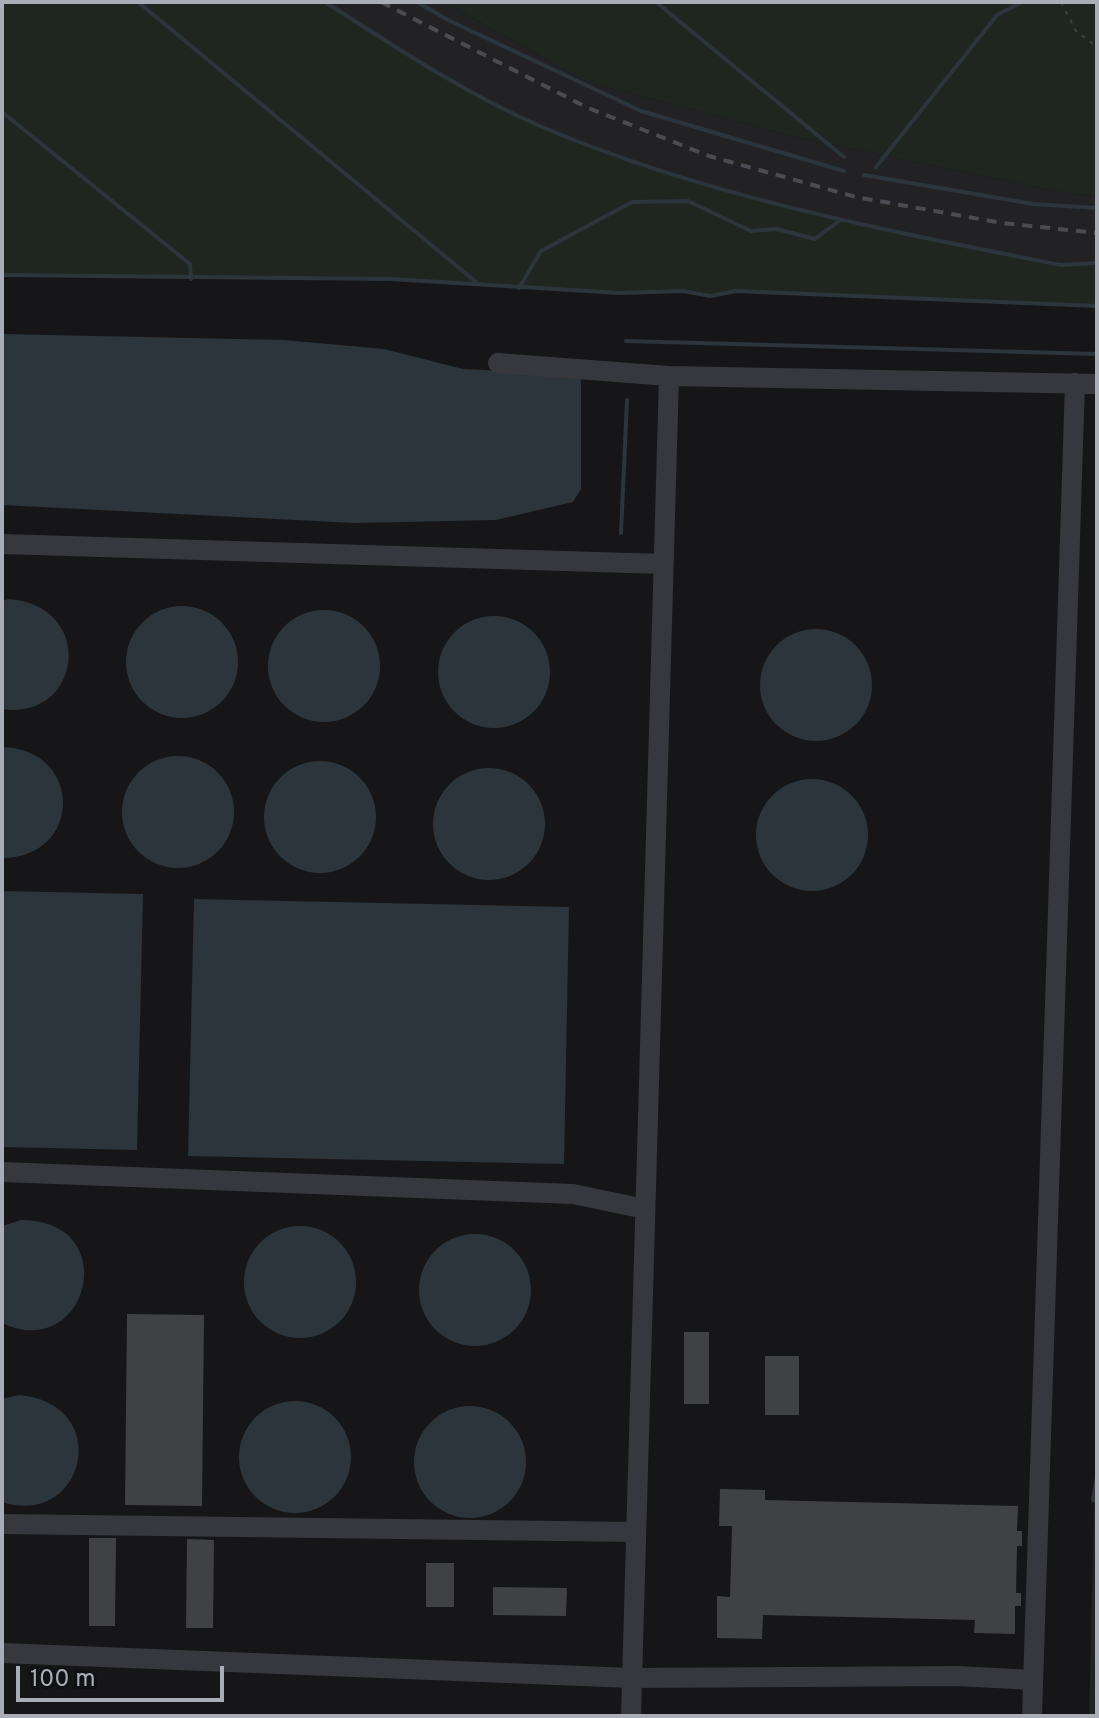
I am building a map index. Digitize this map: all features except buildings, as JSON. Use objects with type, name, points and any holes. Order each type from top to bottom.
[{"type":"lane","points":[[498,363],[669,376],[1097,384]]},
{"type":"lane","points":[[631,1716],[669,376]]},
{"type":"lane","points":[[1032,1716],[1075,383]]},
{"type":"lane","points":[[2,544],[663,564]]},
{"type":"lane","points":[[2,1172],[573,1194],[645,1209]]},
{"type":"lane","points":[[2,1524],[636,1532]]},
{"type":"lane","points":[[2,1653],[632,1678],[958,1676],[1033,1680]]},
{"type":"path","points":[[1061,2],[1076,31],[1097,47]]},
{"type":"shaded area","points":[[2,2],[325,2],[431,69],[539,125],[671,175],[839,221],[1061,265],[1097,263],[1097,306],[736,291],[710,296],[683,291],[620,293],[391,279],[2,275]]},
{"type":"shaded area","points":[[325,2],[444,2],[585,81],[796,137],[1065,193],[1097,196],[1097,263],[1061,265],[839,221],[671,175],[539,125],[431,69]]},
{"type":"shaded area","points":[[444,2],[1097,2],[1097,196],[1065,193],[796,137],[585,81]]},
{"type":"shaded area","points":[[2,334],[284,340],[384,349],[463,369],[570,374],[581,378],[581,489],[573,502],[496,520],[354,523],[2,505]]},
{"type":"shaded area","points":[[9,599],[37,606],[56,621],[67,640],[68,661],[63,681],[49,698],[29,708],[2,709],[2,601]]},
{"type":"shaded area","points":[[182,606],[203,611],[221,623],[233,641],[238,662],[233,683],[221,701],[203,713],[182,718],[161,713],[143,701],[131,683],[126,662],[131,641],[143,623],[161,611]]},
{"type":"shaded area","points":[[324,610],[345,615],[363,627],[375,645],[380,666],[375,687],[363,705],[345,717],[324,722],[303,717],[285,705],[273,687],[268,666],[273,645],[285,627],[303,615]]},
{"type":"shaded area","points":[[494,616],[515,621],[533,633],[545,651],[550,672],[545,693],[533,711],[515,723],[494,728],[473,723],[455,711],[443,693],[438,672],[443,651],[455,633],[473,621]]},
{"type":"shaded area","points":[[816,629],[837,634],[855,646],[867,664],[872,685],[867,706],[855,724],[837,736],[816,741],[795,736],[777,724],[765,706],[760,685],[765,664],[777,646],[795,634]]},
{"type":"shaded area","points":[[2,747],[29,752],[48,765],[59,783],[63,803],[59,823],[48,841],[29,853],[2,858]]},
{"type":"shaded area","points":[[178,756],[199,761],[217,773],[229,791],[234,812],[229,833],[217,851],[199,863],[178,868],[157,863],[139,851],[127,833],[122,812],[127,791],[139,773],[157,761]]},
{"type":"shaded area","points":[[320,761],[341,766],[359,778],[371,796],[376,817],[371,838],[359,856],[341,868],[320,873],[299,868],[281,856],[269,838],[264,817],[269,796],[281,778],[299,766]]},
{"type":"shaded area","points":[[489,768],[510,773],[528,785],[540,803],[545,824],[540,845],[528,863],[510,875],[489,880],[468,875],[450,863],[438,845],[433,824],[438,803],[450,785],[468,773]]},
{"type":"shaded area","points":[[812,779],[833,784],[851,796],[863,814],[868,835],[863,856],[851,874],[833,886],[812,891],[791,886],[773,874],[761,856],[756,835],[761,814],[773,796],[791,784]]},
{"type":"shaded area","points":[[2,891],[143,894],[137,1150],[2,1147]]},
{"type":"shaded area","points":[[194,899],[569,907],[564,1164],[188,1156]]},
{"type":"shaded area","points":[[21,1220],[54,1226],[74,1242],[83,1263],[83,1287],[73,1308],[56,1324],[32,1330],[2,1323],[2,1226]]},
{"type":"shaded area","points":[[300,1226],[321,1231],[339,1243],[351,1261],[356,1282],[351,1303],[339,1321],[321,1333],[300,1338],[279,1333],[261,1321],[249,1303],[244,1282],[249,1261],[261,1243],[279,1231]]},
{"type":"shaded area","points":[[475,1234],[496,1239],[514,1251],[526,1269],[531,1290],[526,1311],[514,1329],[496,1341],[475,1346],[454,1341],[436,1329],[424,1311],[419,1290],[424,1269],[436,1251],[454,1239]]},
{"type":"shaded area","points":[[1097,1389],[1097,1716],[1089,1716]]},
{"type":"shaded area","points":[[19,1395],[49,1403],[69,1419],[78,1440],[78,1462],[69,1482],[53,1498],[30,1506],[2,1502],[2,1399]]},
{"type":"shaded area","points":[[295,1401],[316,1406],[334,1418],[346,1436],[351,1457],[346,1478],[334,1496],[316,1508],[295,1513],[274,1508],[256,1496],[244,1478],[239,1457],[244,1436],[256,1418],[274,1406]]},
{"type":"shaded area","points":[[470,1406],[491,1411],[509,1423],[521,1441],[526,1462],[521,1483],[509,1501],[491,1513],[470,1518],[449,1513],[431,1501],[419,1483],[414,1462],[419,1441],[431,1423],[449,1411]]},
{"type":"waterway","points":[[138,2],[476,282]]},
{"type":"waterway","points":[[325,2],[484,99],[540,126],[667,173],[796,209],[928,238],[1061,265],[1097,263]]},
{"type":"waterway","points":[[417,2],[448,20],[641,111],[844,171]]},
{"type":"waterway","points":[[656,2],[844,157]]},
{"type":"waterway","points":[[876,167],[997,15],[1022,2]]},
{"type":"waterway","points":[[2,112],[190,264],[191,279]]},
{"type":"waterway","points":[[864,175],[1033,204],[1097,208]]},
{"type":"waterway","points":[[519,288],[541,251],[632,202],[688,201],[751,231],[777,229],[815,239],[839,221]]},
{"type":"waterway","points":[[2,275],[391,279],[620,293],[683,291],[710,296],[736,291],[1097,306]]},
{"type":"waterway","points":[[626,341],[1097,354]]},
{"type":"waterway","points":[[621,533],[627,400]]},
{"type":"waterway","points":[[1097,1477],[1093,1500],[1097,1501]]},
{"type":"railway","points":[[381,2],[586,107],[709,156],[856,197],[1002,223],[1097,233]]}]
